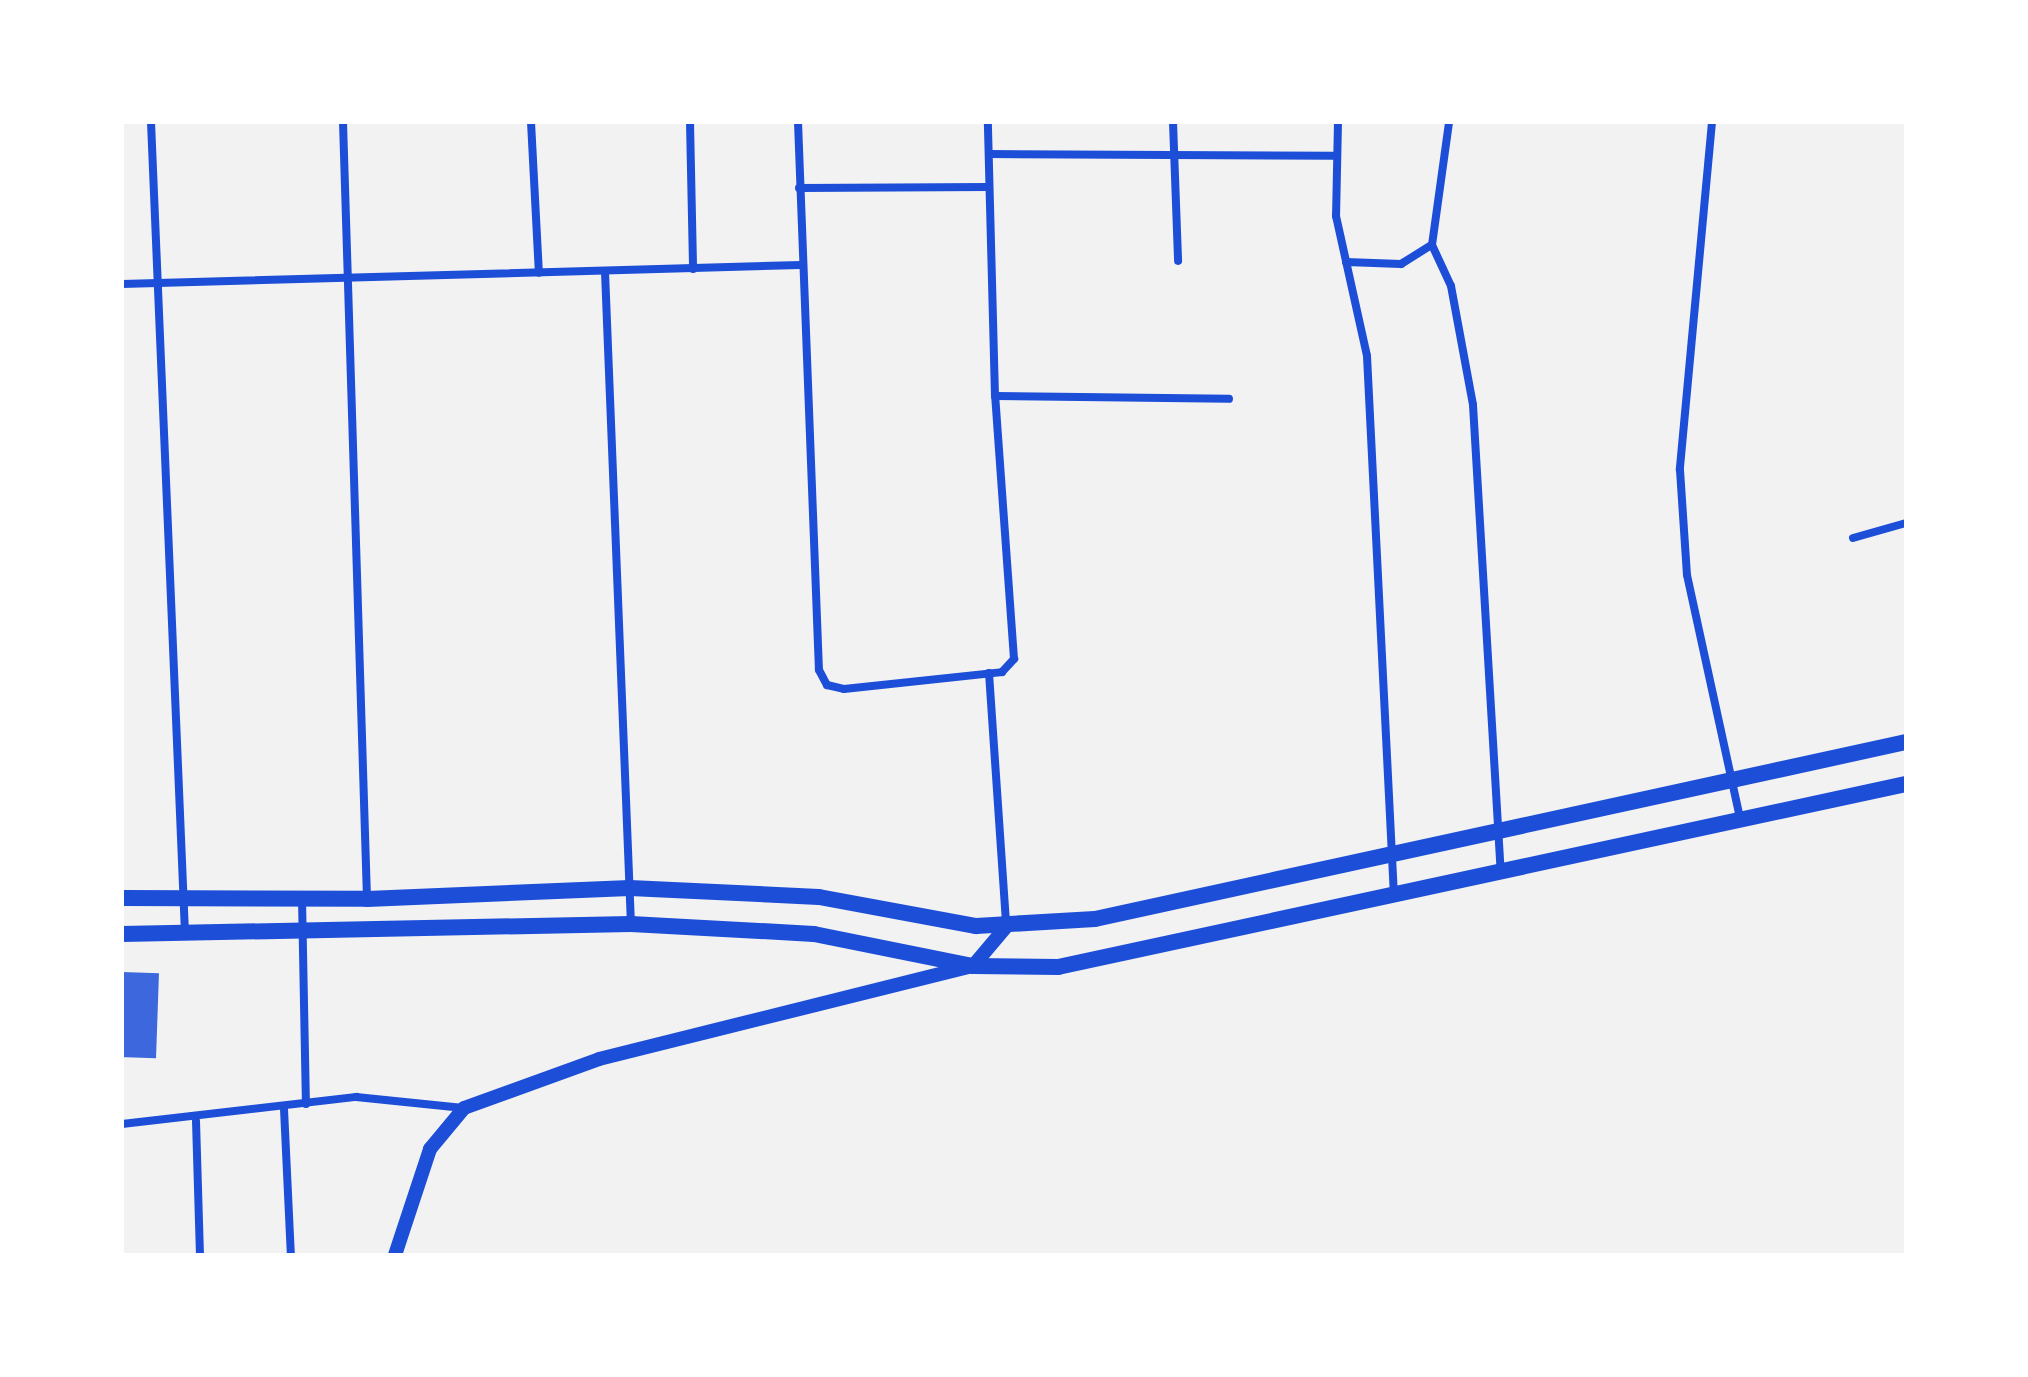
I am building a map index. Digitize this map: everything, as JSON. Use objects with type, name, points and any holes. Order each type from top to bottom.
[{"type":"main road","points":[[122,898],[367,899],[630,888],[819,897],[976,926],[1006,927],[1095,919],[1906,742]]},
{"type":"main road","points":[[122,934],[301,935],[631,924],[814,934],[973,966],[1058,967],[1741,823],[1906,784]]},
{"type":"street","points":[[151,122],[154,284],[185,933]]},
{"type":"street","points":[[343,122],[367,899]]},
{"type":"street","points":[[531,122],[539,273]]},
{"type":"street","points":[[690,122],[693,269]]},
{"type":"street","points":[[798,122],[801,265],[819,670],[827,685],[844,689],[989,673],[1014,659],[995,396],[988,122]]},
{"type":"street","points":[[1173,122],[1178,261]]},
{"type":"street","points":[[1338,122],[1334,156],[1346,262],[1367,356],[1394,896]]},
{"type":"street","points":[[1449,122],[1432,245],[1451,286],[1473,405],[1501,873]]},
{"type":"street","points":[[1712,122],[1680,470],[1687,575],[1741,823]]},
{"type":"street","points":[[989,154],[1174,158],[1334,156]]},
{"type":"street","points":[[799,188],[989,187]]},
{"type":"street","points":[[1346,262],[1401,264],[1432,245]]},
{"type":"street","points":[[122,284],[801,265]]},
{"type":"street","points":[[605,272],[631,924]]},
{"type":"street","points":[[995,396],[1229,399]]},
{"type":"street","points":[[1853,538],[1906,523]]},
{"type":"street","points":[[395,1255],[430,1149],[464,1108],[599,1059],[973,966],[1006,927],[989,673]]},
{"type":"street","points":[[302,899],[306,1104]]},
{"type":"street","points":[[122,1124],[196,1121],[306,1104],[417,1098],[464,1108]]},
{"type":"street","points":[[284,1109],[291,1255]]},
{"type":"street","points":[[196,1121],[200,1255]]},
{"type":"building","points":[[122,972],[159,973],[156,1058],[122,1057]]}]
